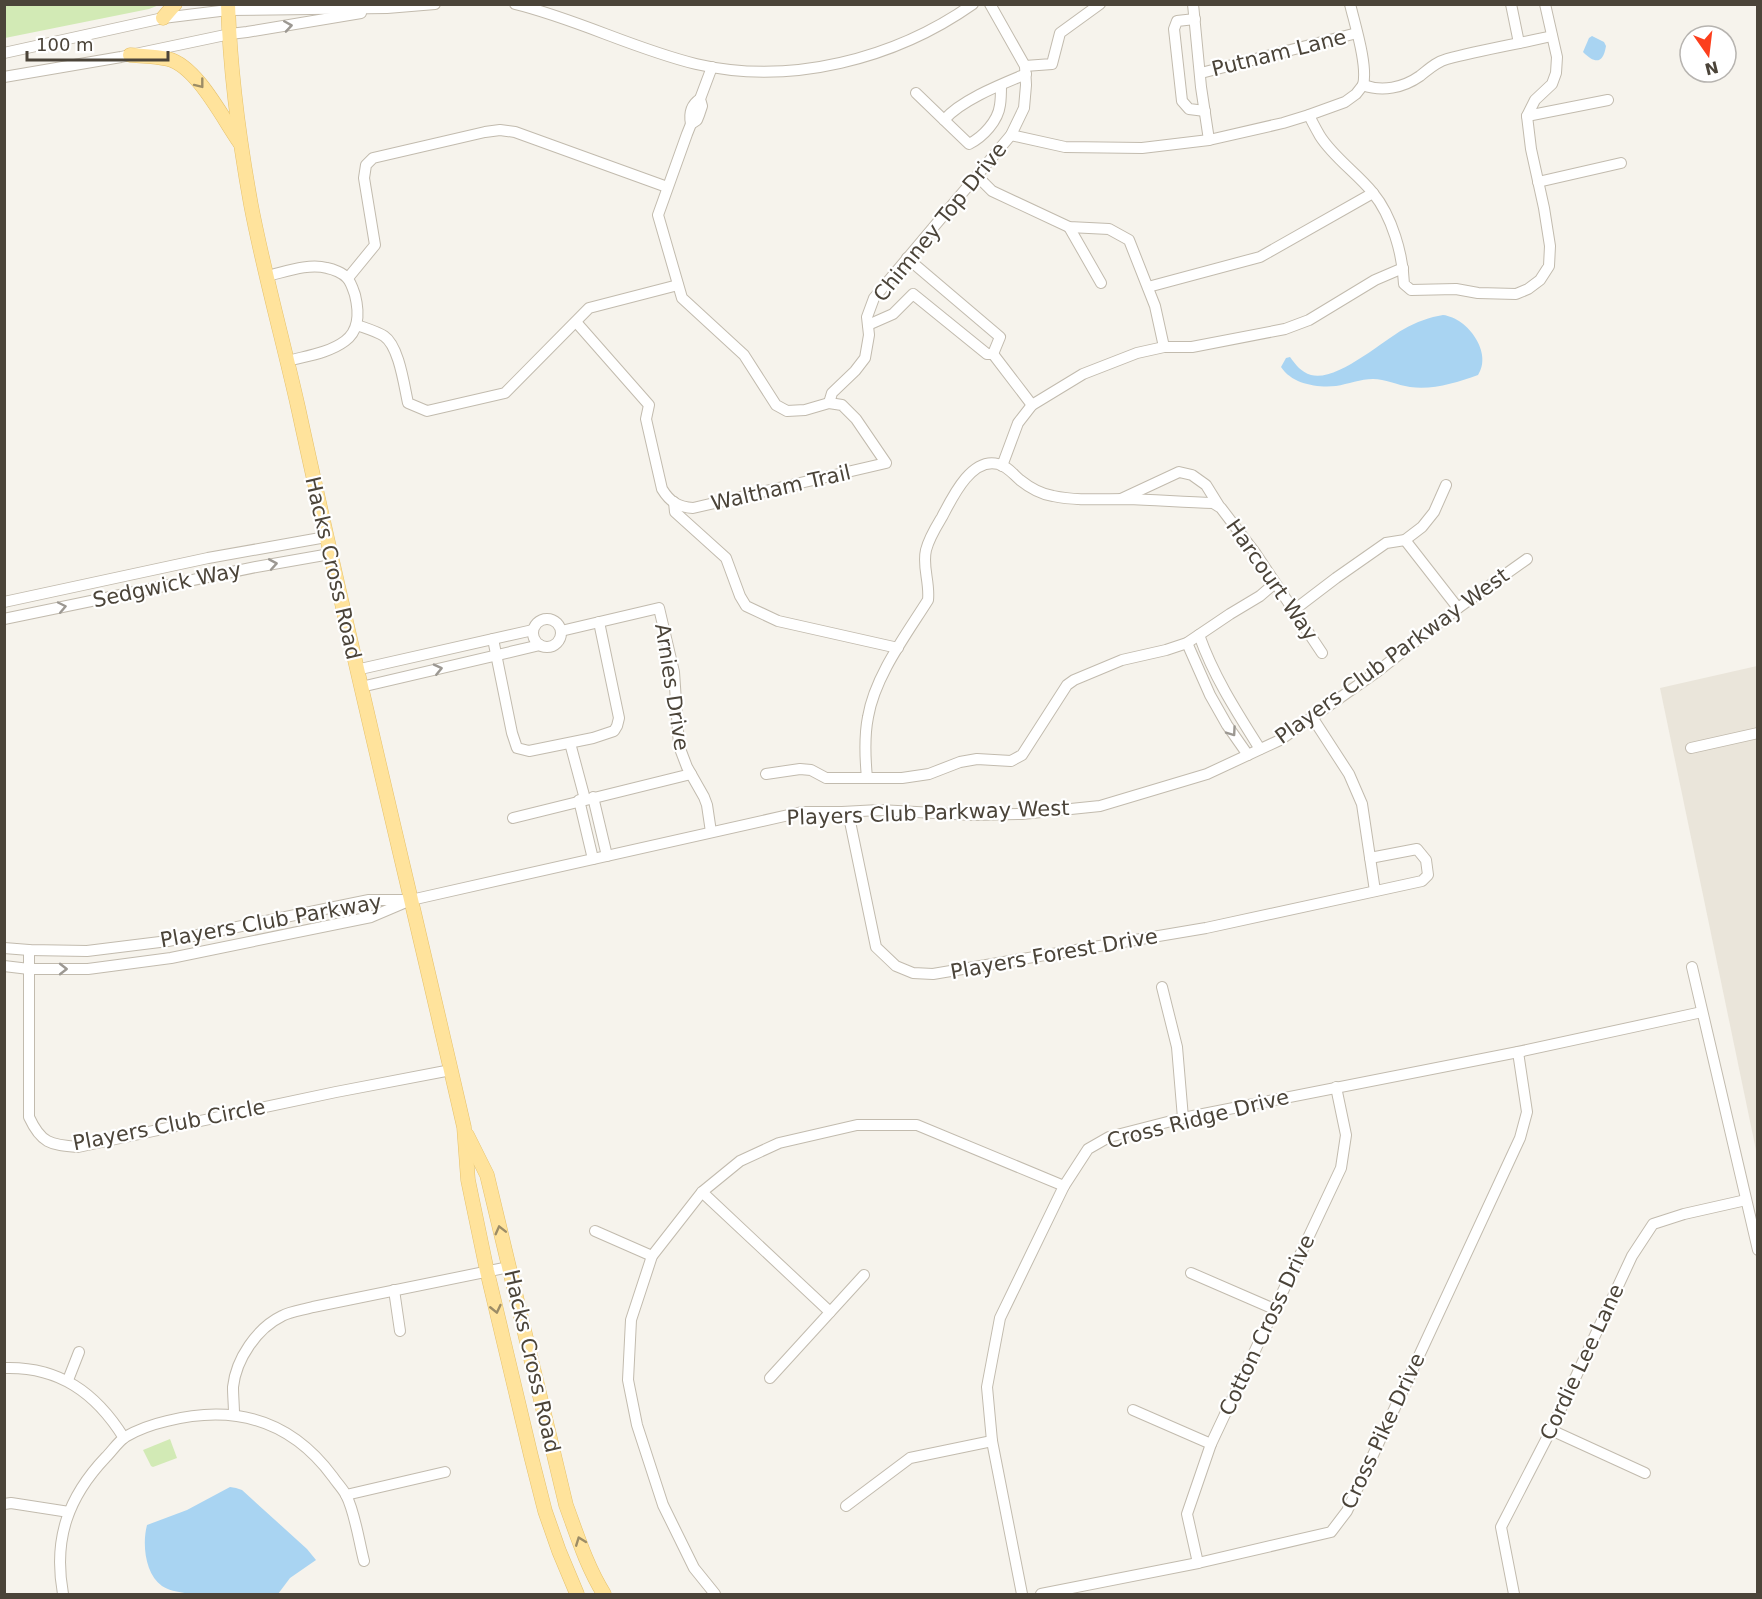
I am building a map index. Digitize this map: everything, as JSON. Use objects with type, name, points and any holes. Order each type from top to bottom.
[{"type":"main road","points":[[163,18],[174,4]]},
{"type":"main road","name":"Hacks Cross Road","points":[[228,7],[234,100],[267,276],[356,670],[464,1127],[468,1180],[487,1271],[545,1511],[577,1594]]},
{"type":"main road","points":[[130,55],[169,60],[186,68],[200,83],[242,147]]},
{"type":"main road","name":"Hacks Cross Road","points":[[464,1127],[487,1175],[566,1505],[588,1563],[604,1594]]},
{"type":"street","points":[[4,53],[163,18],[228,7],[387,8],[435,4]]},
{"type":"street","points":[[515,4],[564,18],[679,59],[712,67],[752,71],[813,68],[889,49],[915,39],[945,23],[973,4]]},
{"type":"street","points":[[990,4],[1025,70]]},
{"type":"street","points":[[944,120],[951,113],[1025,70],[1052,64],[1060,33],[1100,4]]},
{"type":"street","points":[[1193,4],[1209,140]]},
{"type":"street","points":[[1011,135],[1065,147],[1142,148],[1209,140],[1283,123],[1345,102],[1363,85],[1364,76],[1350,4]]},
{"type":"street","points":[[1511,4],[1519,43]]},
{"type":"street","points":[[1309,115],[1320,136],[1374,193],[1384,210],[1403,268],[1404,284],[1412,290],[1456,288],[1478,293],[1516,294],[1528,289],[1540,280],[1549,266],[1550,246],[1531,149],[1527,116],[1535,100],[1552,84],[1556,73],[1557,57],[1545,4]]},
{"type":"street","points":[[4,77],[130,55],[230,34],[302,24],[387,8]]},
{"type":"street","points":[[1195,20],[1176,21],[1174,29],[1182,101],[1189,109],[1205,111]]},
{"type":"street","name":"Putnam Lane","points":[[1201,73],[1357,33]]},
{"type":"street","points":[[1363,85],[1377,89],[1400,86],[1440,62],[1552,36]]},
{"type":"street","points":[[712,67],[700,99],[702,106],[698,120],[691,124],[658,215],[682,298],[744,355],[776,405],[787,411],[805,410],[829,403]]},
{"type":"street","name":"Chimney Top Drive","points":[[829,403],[832,393],[865,358],[869,335],[867,317],[874,298],[1011,135],[1024,108],[1025,70]]},
{"type":"street","points":[[916,93],[969,144],[978,140],[993,122],[1000,107],[1001,85]]},
{"type":"street","points":[[1527,116],[1608,99]]},
{"type":"street","points":[[348,278],[375,245],[364,178],[366,165],[373,158],[500,130],[514,132],[667,187]]},
{"type":"street","points":[[1538,182],[1621,163]]},
{"type":"street","points":[[977,176],[992,191],[1069,227],[1109,229],[1129,240],[1155,306],[1164,347]]},
{"type":"street","points":[[1148,287],[1260,257],[1374,193]]},
{"type":"street","points":[[1069,227],[1101,283]]},
{"type":"street","points":[[907,258],[1000,337],[993,354]]},
{"type":"street","points":[[267,276],[309,267],[326,267],[348,278],[357,302],[359,314],[357,325],[350,337],[343,343],[288,361]]},
{"type":"street","points":[[867,778],[864,752],[868,716],[877,686],[927,600],[929,588],[925,564],[926,550],[931,536],[959,485],[978,467],[989,463],[1002,466],[1018,423],[1032,405],[1083,374],[1137,353],[1164,347],[1192,347],[1285,329],[1309,320],[1375,280],[1403,268]]},
{"type":"street","points":[[357,325],[384,336],[392,345],[408,403],[427,411],[505,393],[589,308],[678,285]]},
{"type":"street","points":[[868,325],[893,314],[913,294],[987,354],[993,354]]},
{"type":"street","points":[[576,322],[649,405],[646,419],[662,489],[675,503],[675,512],[726,558],[746,606],[778,621],[898,648]]},
{"type":"street","points":[[993,354],[1032,405]]},
{"type":"street","name":"Waltham Trail","points":[[675,503],[680,507],[693,508],[886,463],[856,420],[842,405],[829,403]]},
{"type":"street","name":"Harcourt Way","points":[[1002,466],[1031,488],[1049,496],[1077,500],[1213,503],[1221,508]]},
{"type":"street","name":"Harcourt Way","points":[[1120,500],[1179,471],[1192,475],[1206,485],[1322,653]]},
{"type":"street","points":[[1294,610],[1386,543],[1405,540],[1422,527],[1434,512],[1446,485]]},
{"type":"street","name":"Sedgwick Way","points":[[4,602],[208,558],[326,537]]},
{"type":"street","points":[[1405,540],[1458,608]]},
{"type":"street","name":"Sedgwick Way","points":[[4,619],[330,554]]},
{"type":"street","name":"Players Club Parkway West","points":[[411,900],[802,812],[879,810],[931,814],[1022,814],[1100,806],[1207,774],[1280,740],[1378,671],[1458,608],[1527,559]]},
{"type":"street","points":[[766,774],[800,769],[811,770],[826,778],[902,778],[929,774],[960,762],[977,759],[1011,761],[1023,755],[1067,686],[1074,680],[1122,660],[1187,643],[1260,596],[1275,583]]},
{"type":"street","name":"Arnies Drive","points":[[599,622],[659,608],[674,672],[679,746],[707,806],[711,832]]},
{"type":"street","points":[[546,620],[556,623],[561,631],[560,638],[554,646],[540,645],[534,640],[533,630],[536,624],[546,620]]},
{"type":"street","points":[[493,639],[512,733],[517,748],[529,751],[593,738],[614,730],[617,726],[619,718],[599,622],[561,631]]},
{"type":"street","points":[[356,670],[533,630]]},
{"type":"street","points":[[1199,635],[1228,700],[1260,749]]},
{"type":"street","points":[[1187,643],[1217,707],[1248,754]]},
{"type":"street","points":[[361,687],[540,645]]},
{"type":"street","points":[[455,648],[459,664]]},
{"type":"street","points":[[399,660],[403,677]]},
{"type":"street","points":[[1204,683],[1216,676]]},
{"type":"street","points":[[1217,707],[1228,700]]},
{"type":"street","points":[[1312,717],[1349,774],[1362,804],[1375,891]]},
{"type":"street","points":[[1691,748],[1758,733]]},
{"type":"street","points":[[570,743],[586,799],[598,818],[607,856]]},
{"type":"street","points":[[513,818],[691,774]]},
{"type":"street","points":[[586,799],[585,821],[593,859]]},
{"type":"street","name":"Players Forest Drive","points":[[848,812],[876,947],[896,966],[913,973],[933,974],[1206,928],[1422,881],[1428,875],[1426,860],[1417,849],[1370,858]]},
{"type":"street","points":[[585,821],[598,818]]},
{"type":"street","name":"Players Club Parkway","points":[[4,948],[87,951],[168,940],[369,900],[411,900]]},
{"type":"street","name":"Players Club Parkway","points":[[4,966],[29,969],[88,969],[171,958],[371,917],[411,900]]},
{"type":"street","name":"Players Club Circle","points":[[29,950],[29,1117],[36,1133],[55,1145],[78,1147],[451,1070]]},
{"type":"street","points":[[1692,967],[1758,1250]]},
{"type":"street","points":[[1162,987],[1177,1047],[1183,1118]]},
{"type":"street","name":"Cross Ridge Drive","points":[[1022,1594],[992,1441],[987,1387],[1000,1318],[1064,1186],[1088,1149],[1109,1137],[1183,1118],[1518,1052],[1702,1012]]},
{"type":"street","name":"Cross Pike Drive","points":[[1041,1594],[1198,1563],[1331,1532],[1347,1511],[1520,1138],[1527,1112],[1518,1052]]},
{"type":"street","name":"Cotton Cross Drive","points":[[1198,1563],[1187,1514],[1210,1444],[1341,1168],[1346,1135],[1336,1087]]},
{"type":"street","points":[[715,1594],[694,1568],[663,1505],[637,1425],[628,1380],[631,1320],[652,1256],[702,1192],[740,1161],[779,1143],[857,1125],[917,1125],[1064,1186]]},
{"type":"street","points":[[702,1192],[830,1312]]},
{"type":"street","name":"Cordie Lee Lane","points":[[1514,1594],[1501,1527],[1551,1430],[1632,1256],[1653,1224],[1684,1214],[1746,1200]]},
{"type":"street","points":[[595,1231],[652,1256]]},
{"type":"street","points":[[234,1414],[233,1386],[239,1364],[265,1327],[282,1316],[314,1307],[509,1267]]},
{"type":"street","points":[[1191,1274],[1274,1309]]},
{"type":"street","points":[[770,1378],[864,1275]]},
{"type":"street","points":[[394,1290],[400,1331]]},
{"type":"street","points":[[68,1380],[79,1352]]},
{"type":"street","points":[[4,1368],[48,1374],[68,1380],[84,1391],[113,1419],[124,1438]]},
{"type":"street","points":[[1133,1410],[1210,1444]]},
{"type":"street","points":[[63,1594],[60,1556],[62,1537],[69,1512],[90,1473],[124,1438],[160,1423],[190,1415],[234,1414],[270,1424],[291,1437],[318,1459],[346,1495],[364,1561]]},
{"type":"street","points":[[1551,1430],[1645,1473]]},
{"type":"street","points":[[846,1506],[910,1458],[992,1441]]},
{"type":"street","points":[[346,1495],[445,1472]]},
{"type":"street","points":[[4,1504],[11,1503],[69,1512]]},
{"type":"shaded area","points":[[1757,666],[1757,1155],[1660,688]]},
{"type":"green space","points":[[5,4],[159,5],[149,9],[5,38]]},
{"type":"green space","points":[[170,1439],[177,1458],[151,1466],[143,1450]]},
{"type":"water","points":[[1592,36],[1604,42],[1606,46],[1603,56],[1598,60],[1591,59],[1583,52]]},
{"type":"water","points":[[1443,315],[1461,323],[1476,338],[1482,357],[1482,366],[1478,375],[1427,388],[1410,387],[1373,379],[1336,386],[1321,386],[1298,381],[1281,367],[1286,358],[1290,357],[1307,374],[1322,376],[1346,367],[1409,326]]},
{"type":"water","points":[[230,1487],[242,1490],[307,1549],[316,1560],[290,1578],[278,1594],[200,1595],[171,1590],[162,1586],[152,1574],[146,1558],[147,1525],[187,1510]]}]
